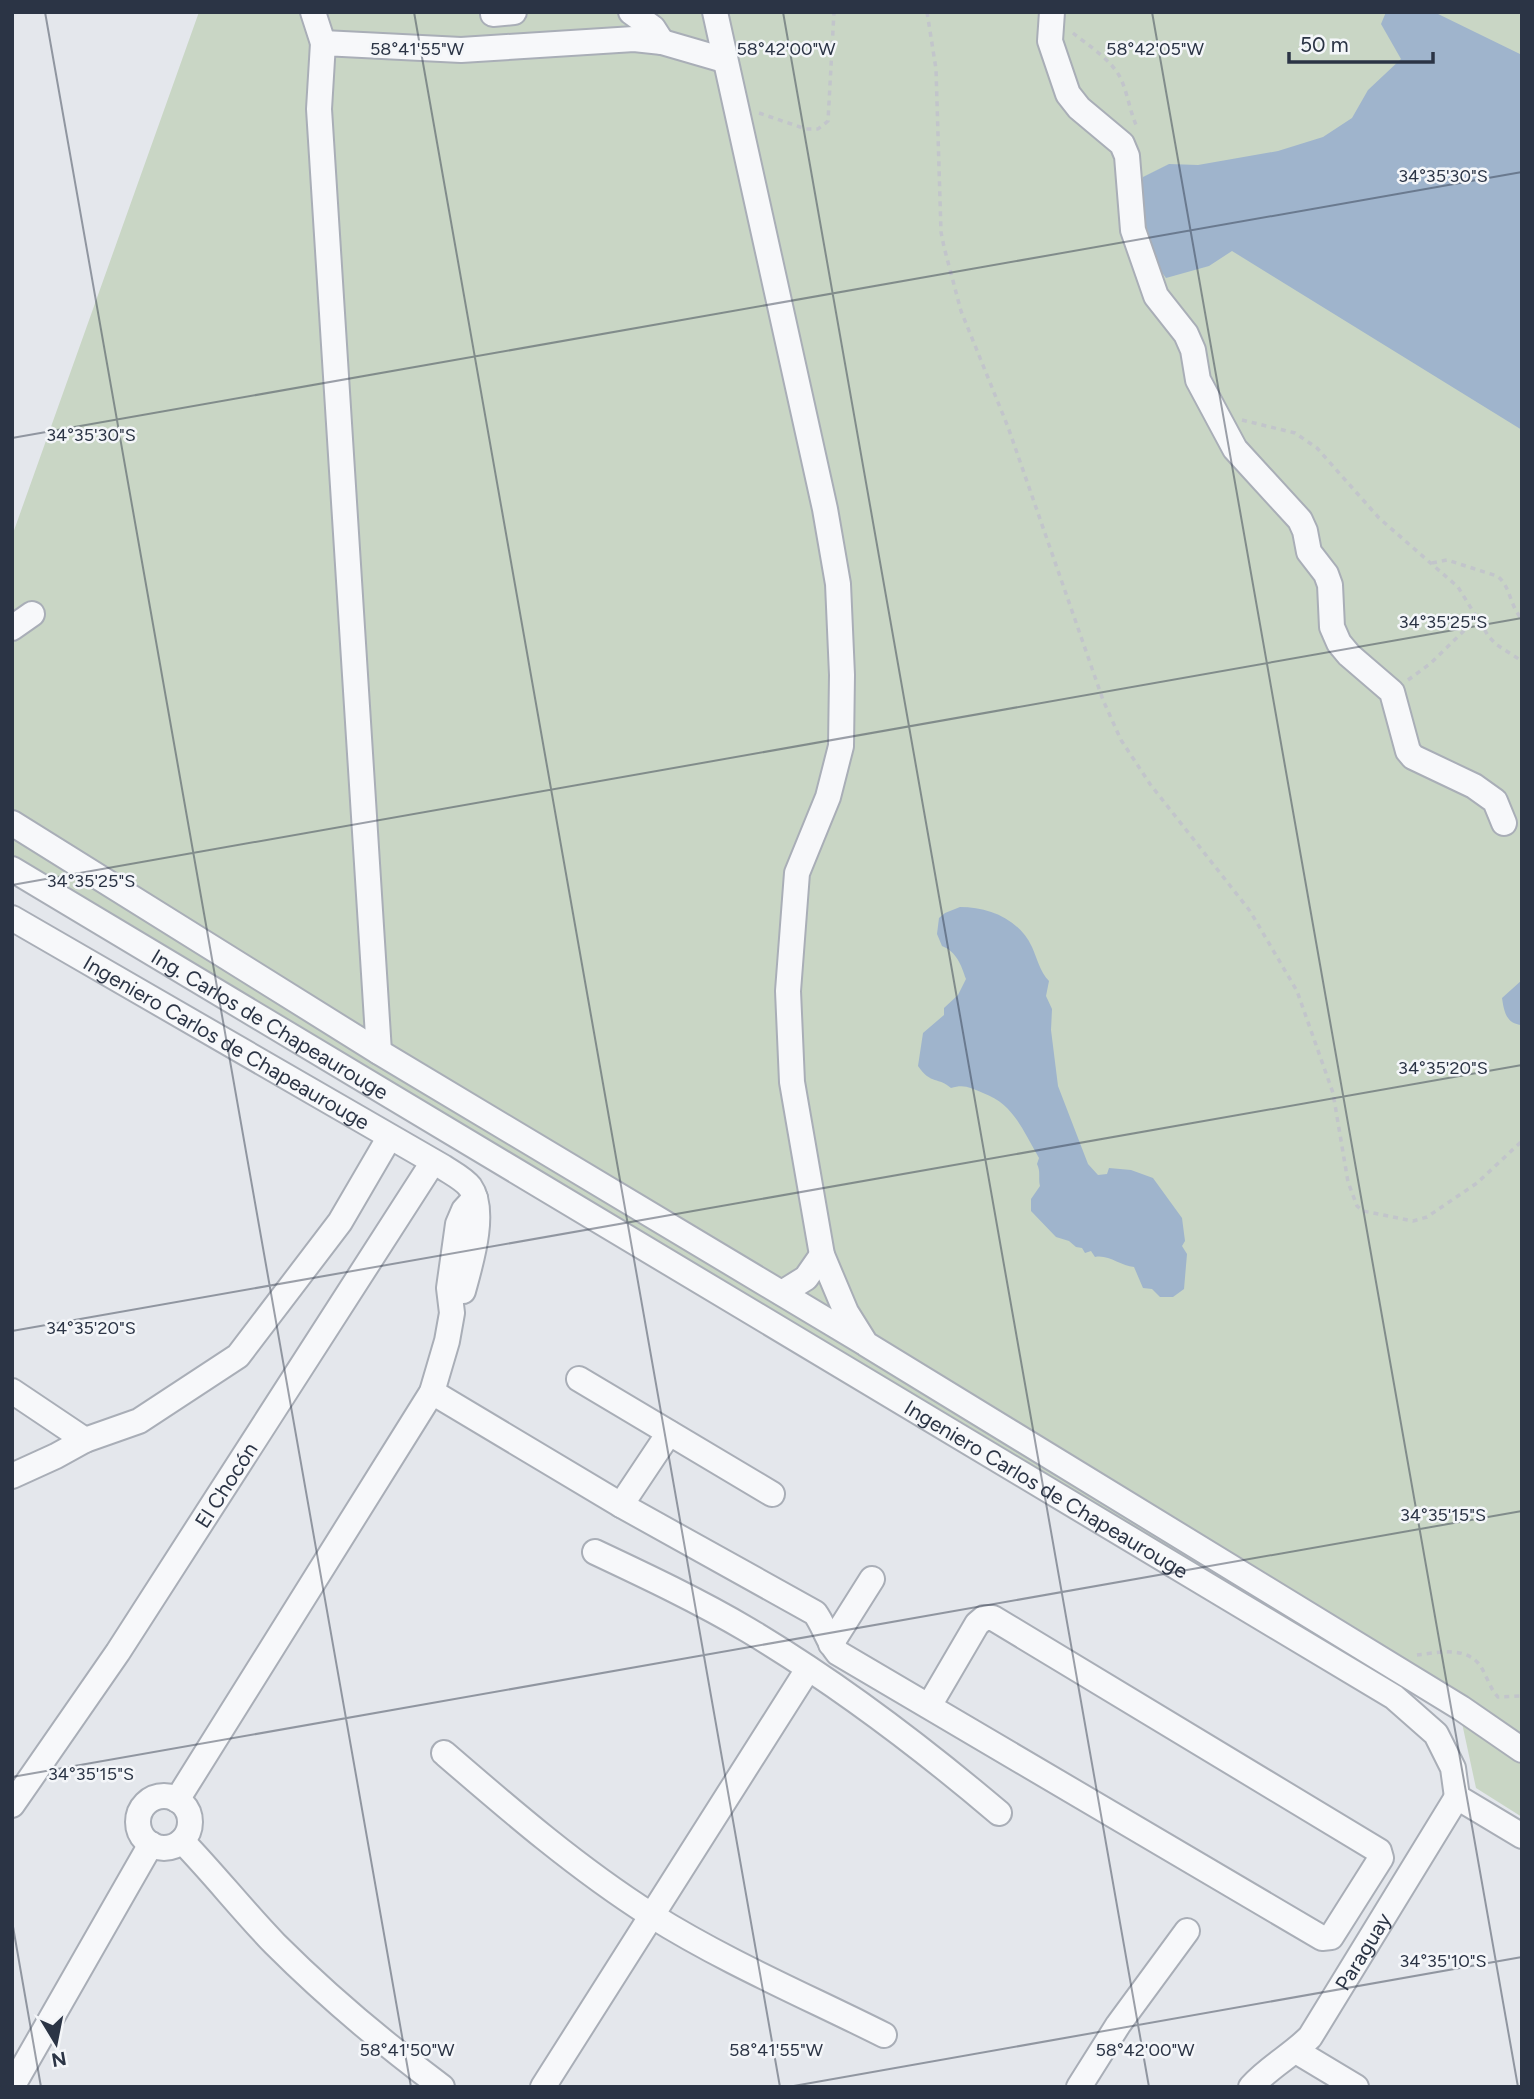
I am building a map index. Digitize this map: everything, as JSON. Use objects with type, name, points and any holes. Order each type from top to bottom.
[{"type":"street","points":[[313,12],[323,43],[319,109],[379,1052]]},
{"type":"street","points":[[631,12],[653,28],[662,42]]},
{"type":"street","points":[[715,12],[823,496],[838,584],[842,675],[841,746],[828,797],[797,873],[788,991],[792,1082],[822,1255],[846,1312],[866,1344]]},
{"type":"street","points":[[1059,19],[1049,41],[1068,94],[1080,108],[1122,144],[1129,170],[1133,230],[1156,296],[1186,334],[1193,350],[1198,380],[1235,449],[1300,520],[1306,531],[1309,552],[1326,574],[1330,585],[1332,627],[1339,643],[1392,692],[1404,741],[1413,757],[1474,786],[1495,801],[1504,823]]},
{"type":"street","points":[[323,43],[461,50],[634,39],[662,42],[724,60]]},
{"type":"street","points":[[12,823],[379,1052],[782,1293],[1461,1707],[1522,1750]]},
{"type":"street","name":"Ing. Carlos de Chapeaurouge","points":[[12,869],[527,1178]]},
{"type":"street","name":"Ingeniero Carlos de Chapeaurouge","points":[[12,918],[438,1164],[470,1187],[475,1198],[477,1230],[464,1290],[452,1313],[432,1392]]},
{"type":"street","points":[[12,1476],[85,1440],[139,1421],[238,1356],[340,1222],[389,1138]]},
{"type":"street","name":"El Chocón","points":[[12,1805],[118,1652],[438,1164]]},
{"type":"street","name":"Ingeniero Carlos de Chapeaurouge","points":[[527,1178],[1394,1697],[1436,1734],[1452,1768],[1457,1797]]},
{"type":"street","points":[[782,1293],[806,1278],[822,1255]]},
{"type":"street","points":[[579,1379],[772,1494]]},
{"type":"street","points":[[12,1391],[85,1440]]},
{"type":"street","points":[[177,1800],[432,1392],[621,1505],[815,1613],[838,1653],[1322,1938],[1331,1937],[1381,1858],[1379,1851],[1321,1814],[993,1618],[984,1618],[977,1624],[929,1706]]},
{"type":"street","points":[[621,1505],[669,1433]]},
{"type":"street","points":[[595,1552],[747,1630],[808,1669],[936,1760],[999,1813]]},
{"type":"street","points":[[831,1644],[872,1579]]},
{"type":"street","points":[[543,2087],[808,1669]]},
{"type":"street","points":[[444,1753],[580,1866],[651,1915],[745,1966],[884,2035]]},
{"type":"street","points":[[166,1796],[187,1808],[190,1816],[188,1833],[182,1840],[167,1847],[151,1844],[140,1830],[139,1814],[143,1806],[157,1797],[166,1796]]},
{"type":"street","points":[[1457,1797],[1522,1836]]},
{"type":"street","name":"Paraguay","points":[[1251,2087],[1268,2069],[1296,2051],[1310,2037],[1457,1797]]},
{"type":"street","points":[[182,1840],[276,1945],[379,2040],[442,2087]]},
{"type":"street","points":[[12,2087],[151,1844]]},
{"type":"street","points":[[1079,2087],[1118,2025],[1187,1931]]},
{"type":"street","points":[[1296,2051],[1356,2087]]},
{"type":"path","points":[[734,104],[806,128],[818,128],[828,121],[834,12]]},
{"type":"path","points":[[927,12],[936,69],[941,232],[961,311],[1008,427],[1103,700],[1121,740],[1150,784],[1250,911],[1297,991],[1334,1093],[1348,1182],[1357,1206],[1363,1211],[1413,1221],[1427,1217],[1477,1183],[1522,1141]]},
{"type":"path","points":[[1059,19],[1111,64],[1121,78],[1131,116],[1137,127]]},
{"type":"path","points":[[1218,419],[1240,419],[1266,424],[1295,433],[1317,448],[1379,518],[1458,587],[1497,645],[1522,661]]},
{"type":"path","points":[[1432,562],[1447,559],[1497,576],[1504,581],[1513,609],[1522,619]]},
{"type":"path","points":[[1392,692],[1431,663],[1477,618]]},
{"type":"path","points":[[1411,1656],[1453,1651],[1468,1655],[1478,1663],[1489,1687],[1498,1697],[1522,1696]]},
{"type":"green space","points":[[199,12],[1522,12],[1522,1817],[1476,1788],[1462,1723],[12,860],[12,536]]},
{"type":"water","points":[[1386,12],[1434,12],[1522,55],[1522,430],[1232,251],[1209,266],[1166,278],[1158,267],[1141,208],[1143,177],[1169,164],[1198,165],[1278,151],[1323,137],[1352,118],[1368,90],[1401,59],[1381,24]]},
{"type":"water","points":[[960,907],[982,909],[1011,922],[1026,937],[1049,981],[1046,996],[1052,1009],[1051,1030],[1058,1086],[1088,1164],[1098,1175],[1107,1174],[1109,1168],[1131,1170],[1153,1178],[1182,1218],[1185,1241],[1182,1246],[1187,1254],[1184,1289],[1173,1297],[1160,1297],[1152,1289],[1143,1288],[1134,1267],[1105,1257],[1095,1257],[1091,1251],[1085,1253],[1082,1248],[1056,1237],[1031,1211],[1031,1199],[1040,1186],[1037,1164],[1039,1158],[1010,1111],[994,1098],[971,1088],[951,1088],[931,1078],[918,1066],[923,1033],[944,1015],[944,1008],[958,995],[966,979],[958,960],[942,946],[937,934],[939,918]]},
{"type":"water","points":[[1522,980],[1522,1025],[1509,1019],[1502,998]]}]
